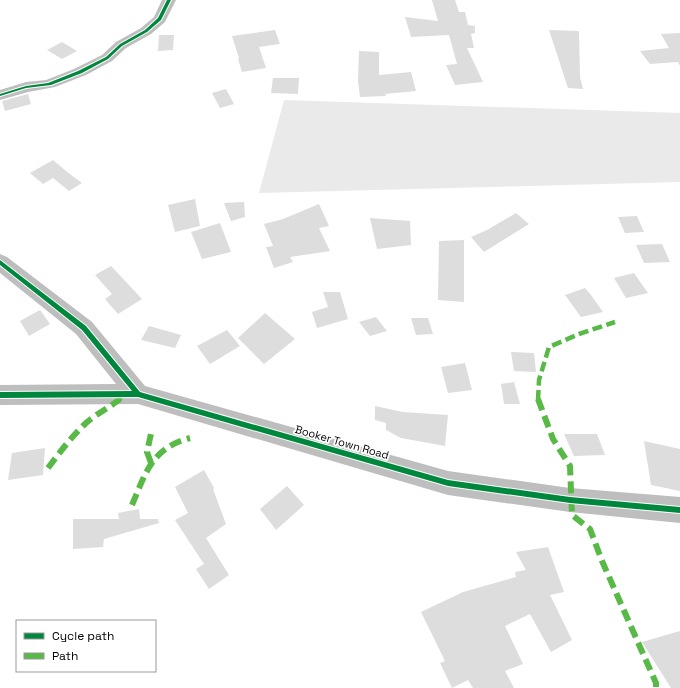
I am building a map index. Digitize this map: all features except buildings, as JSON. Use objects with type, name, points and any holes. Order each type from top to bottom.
[{"type":"street","points":[[0,96],[26,87],[49,84],[80,72],[106,58],[120,45],[146,31],[160,19],[169,0]]},
{"type":"street","points":[[0,262],[84,328],[138,394]]},
{"type":"street","name":"Booker Town Road","points":[[0,395],[138,394],[448,483],[570,500],[680,510]]},
{"type":"shaded area","points":[[284,100],[680,113],[680,182],[259,193]]},
{"type":"marked path","points":[[615,322],[579,334],[549,347],[539,380],[538,401],[553,439],[570,466],[572,515],[590,529],[602,561],[656,683],[656,688]]},
{"type":"marked path","points":[[48,468],[67,443],[87,422],[108,409],[120,399],[120,394]]},
{"type":"marked path","points":[[151,463],[147,452],[152,429]]},
{"type":"marked path","points":[[132,505],[146,472],[152,462],[167,447],[177,441],[190,438]]},
{"type":"cycle path","points":[[0,95],[26,87],[49,84],[80,72],[107,58],[121,45],[146,31],[160,19],[169,0]]},
{"type":"cycle path","points":[[0,262],[84,328],[138,394]]},
{"type":"cycle path","points":[[0,395],[138,394],[448,483],[570,500],[680,510]]}]
